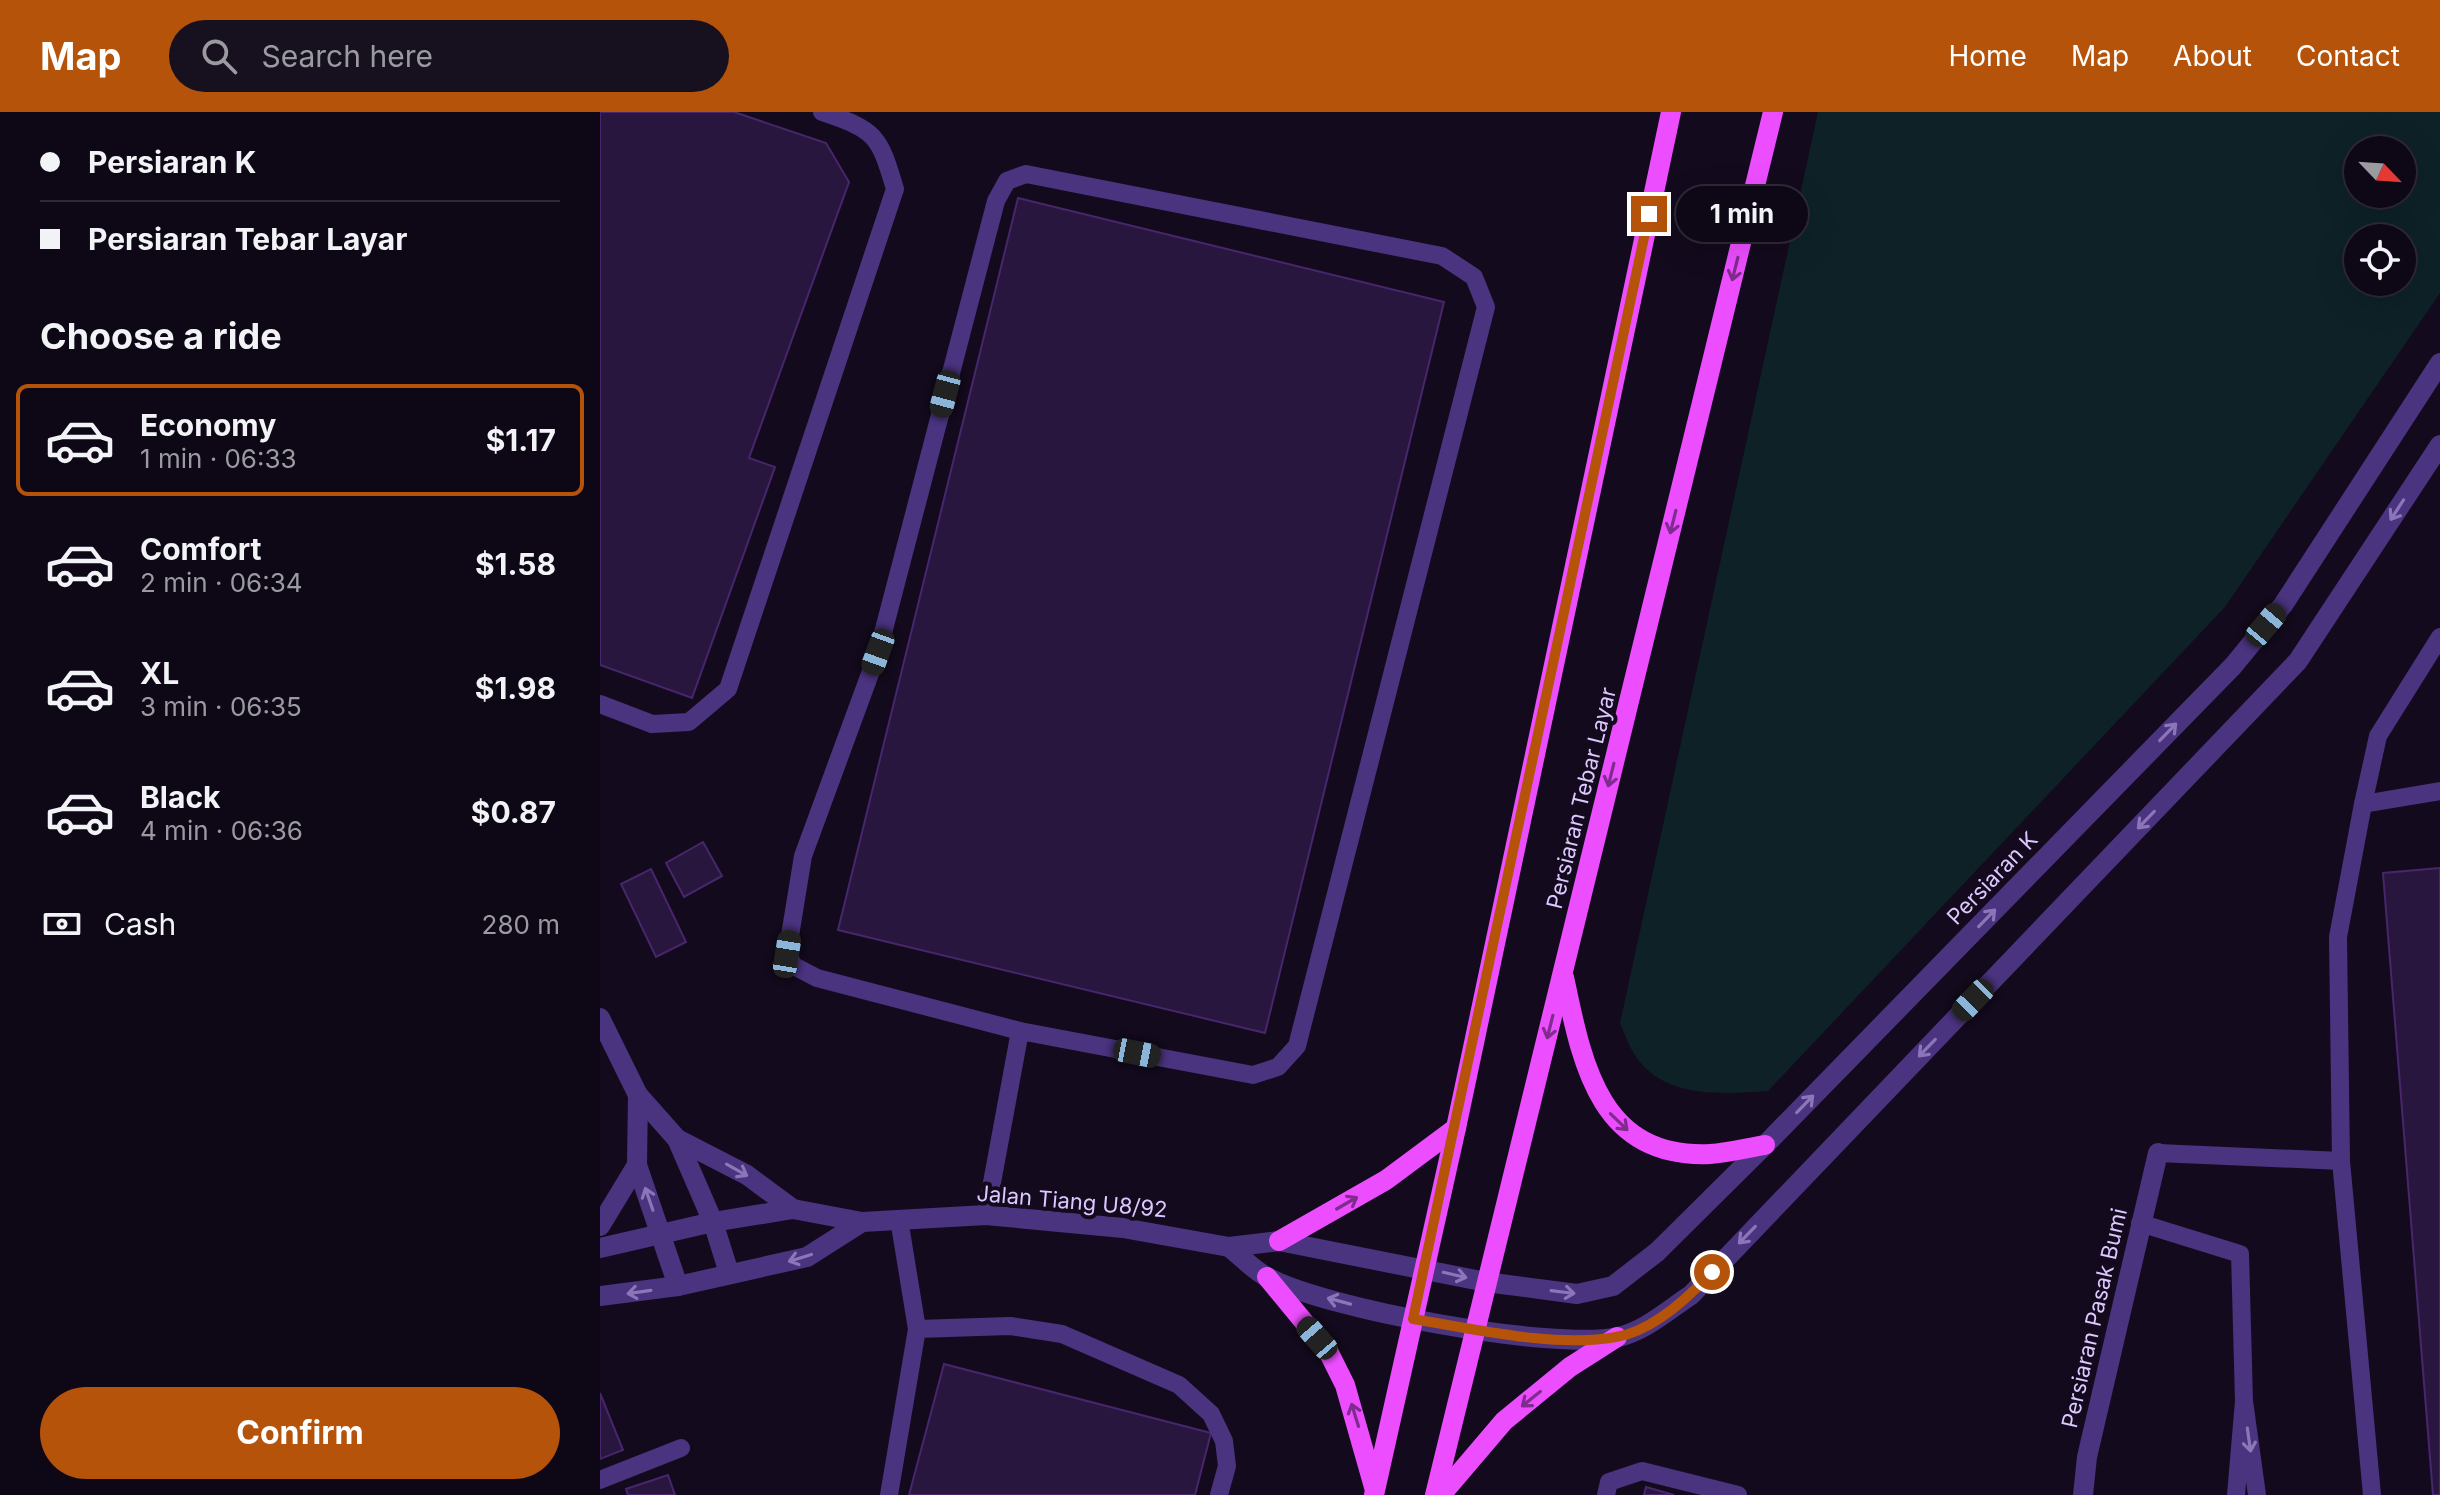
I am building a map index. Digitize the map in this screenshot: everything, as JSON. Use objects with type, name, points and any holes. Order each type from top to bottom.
[{"type":"main road","name":"Persiaran Tebar Layar","points":[[1438,1495],[1474,1329],[1773,112]]},
{"type":"main road","points":[[1374,1493],[1456,1128],[1670,117]]},
{"type":"main road","points":[[1563,973],[1582,1059],[1603,1105],[1626,1130],[1665,1149],[1710,1154],[1765,1145]]},
{"type":"main road","points":[[1279,1241],[1386,1180],[1456,1128]]},
{"type":"main road","points":[[1267,1277],[1328,1351],[1340,1374],[1358,1423],[1374,1493]]},
{"type":"main road","points":[[1438,1495],[1504,1421],[1570,1367],[1617,1337]]},
{"type":"street","name":"Persiaran K","points":[[1229,1247],[1279,1241],[1425,1267],[1486,1282],[1577,1294],[1613,1286],[1657,1252],[1765,1145],[2233,666],[2283,605],[2440,363]]},
{"type":"street","points":[[1229,1247],[1267,1277],[1336,1301],[1413,1319],[1566,1340],[1617,1337],[1643,1328],[1691,1295],[2298,661],[2440,445]]},
{"type":"street","points":[[600,1018],[638,1095],[677,1139],[713,1222],[729,1273]]},
{"type":"street","points":[[638,1095],[637,1165],[678,1286]]},
{"type":"street","points":[[677,1139],[747,1175],[793,1209]]},
{"type":"street","name":"Persiaran Pasak Bumi","points":[[2083,1495],[2087,1457],[2158,1153]]},
{"type":"street","points":[[600,1226],[637,1165]]},
{"type":"street","name":"Jalan Tiang U8/92","points":[[600,1248],[713,1222],[793,1209],[862,1222],[986,1215],[1123,1228],[1229,1247]]},
{"type":"street","name":"Jalan Tiang U8/92","points":[[600,1296],[678,1286],[807,1257],[862,1222]]},
{"type":"lane","points":[[600,704],[652,724],[689,722],[728,689],[895,189],[883,148],[862,125],[822,112]]},
{"type":"lane","points":[[1026,174],[1442,256],[1474,277],[1486,307],[1297,1046],[1278,1067],[1253,1075],[1020,1031],[817,978],[794,966],[787,954],[803,856],[878,652],[996,201],[1007,181],[1026,174]]},
{"type":"lane","points":[[2372,1495],[2341,1161],[2338,937],[2378,736],[2440,637]]},
{"type":"lane","points":[[2363,804],[2440,791]]},
{"type":"lane","points":[[986,1215],[1020,1031]]},
{"type":"lane","points":[[2158,1153],[2341,1161]]},
{"type":"lane","points":[[889,1495],[917,1329],[899,1219]]},
{"type":"lane","points":[[2140,1223],[2240,1254],[2244,1401],[2257,1495]]},
{"type":"lane","points":[[917,1329],[1010,1326],[1062,1334],[1179,1385],[1211,1414],[1224,1441],[1227,1466],[1219,1495]]},
{"type":"lane","points":[[2236,1495],[2244,1401]]},
{"type":"lane","points":[[600,1480],[681,1448]]},
{"type":"lane","points":[[1606,1495],[1609,1482],[1642,1471],[1738,1495]]},
{"type":"shaded area","points":[[1818,112],[2440,112],[2440,293],[2225,607],[1768,1091],[1714,1093],[1679,1087],[1648,1071],[1629,1045],[1620,1023]]},
{"type":"building","points":[[600,112],[734,112],[826,143],[849,182],[749,458],[775,467],[692,698],[600,665]]},
{"type":"building","points":[[1018,198],[1444,302],[1265,1033],[838,930]]},
{"type":"building","points":[[703,842],[722,876],[684,897],[666,863]]},
{"type":"building","points":[[2440,868],[2440,1495],[2433,1495],[2383,873]]},
{"type":"building","points":[[651,869],[686,942],[656,957],[621,884]]},
{"type":"building","points":[[944,1364],[1211,1433],[1195,1495],[909,1495]]},
{"type":"building","points":[[600,1393],[623,1450],[600,1459]]},
{"type":"building","points":[[668,1475],[675,1495],[628,1495],[626,1489]]},
{"type":"building","points":[[1646,1487],[1674,1495],[1644,1495]]},
{"type":"route","points":[[1649,214],[1413,1319],[1566,1340],[1617,1337],[1643,1328],[1691,1295],[1712,1272]]}]
